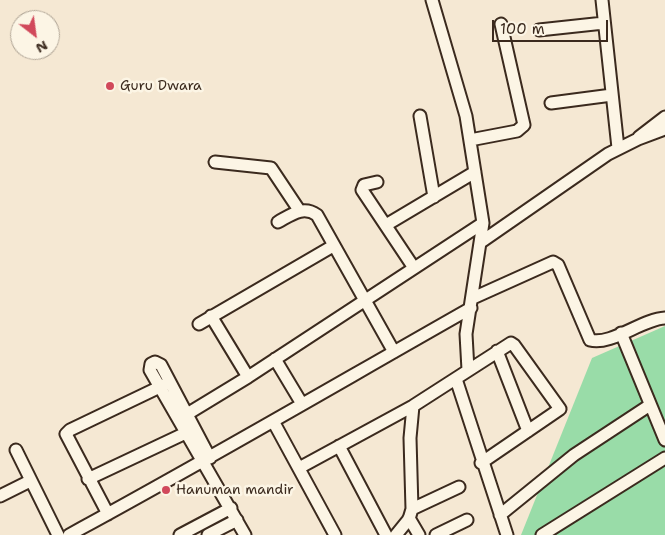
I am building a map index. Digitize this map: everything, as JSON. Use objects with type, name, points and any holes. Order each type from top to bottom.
[{"type":"street","points":[[432,0],[466,116],[483,223],[466,334],[468,370]]},
{"type":"street","points":[[602,0],[618,148]]},
{"type":"street","points":[[539,30],[604,23]]},
{"type":"street","points":[[470,140],[517,131],[524,125],[501,24]]},
{"type":"street","points":[[550,103],[612,95]]},
{"type":"street","points":[[420,116],[434,197]]},
{"type":"street","points":[[638,138],[665,117]]},
{"type":"street","points":[[481,242],[575,175],[618,148],[638,138],[665,129]]},
{"type":"street","points":[[215,162],[271,168],[299,210]]},
{"type":"street","points":[[386,225],[475,172]]},
{"type":"street","points":[[377,182],[361,188],[414,268]]},
{"type":"street","points":[[278,222],[299,210],[309,211],[317,216],[366,299],[394,352]]},
{"type":"street","points":[[183,417],[248,377],[483,223]]},
{"type":"street","points":[[199,324],[333,246]]},
{"type":"street","points":[[69,535],[206,461],[394,352],[472,303],[550,263],[556,263],[590,340],[598,342],[665,318]]},
{"type":"street","points":[[211,316],[248,377]]},
{"type":"street","points":[[621,333],[665,440]]},
{"type":"street","points":[[298,468],[413,406],[511,343],[560,406],[558,412],[482,463]]},
{"type":"street","points":[[497,351],[528,431]]},
{"type":"street","points":[[275,359],[302,404]]},
{"type":"street","points":[[456,379],[507,535]]},
{"type":"street","points":[[108,514],[66,438],[67,432],[166,384],[245,535]]},
{"type":"street","points":[[500,515],[589,444],[650,405]]},
{"type":"street","points":[[413,406],[410,438],[410,513],[419,535]]},
{"type":"street","points":[[273,421],[335,535]]},
{"type":"street","points":[[88,479],[191,431]]},
{"type":"street","points":[[339,446],[386,535]]},
{"type":"street","points":[[16,450],[58,535]]},
{"type":"street","points":[[542,535],[665,458]]},
{"type":"street","points":[[0,496],[30,481]]},
{"type":"street","points":[[396,535],[410,513],[459,487]]},
{"type":"street","points":[[180,535],[231,508]]},
{"type":"street","points":[[208,535],[237,520]]},
{"type":"street","points":[[436,535],[467,520]]},
{"type":"green space","points":[[665,326],[665,535],[521,535],[592,358]]},
{"type":"place","name":"Guru Dwara","points":[[110,86]]},
{"type":"place","name":"Hanuman mandir","points":[[166,490]]}]
